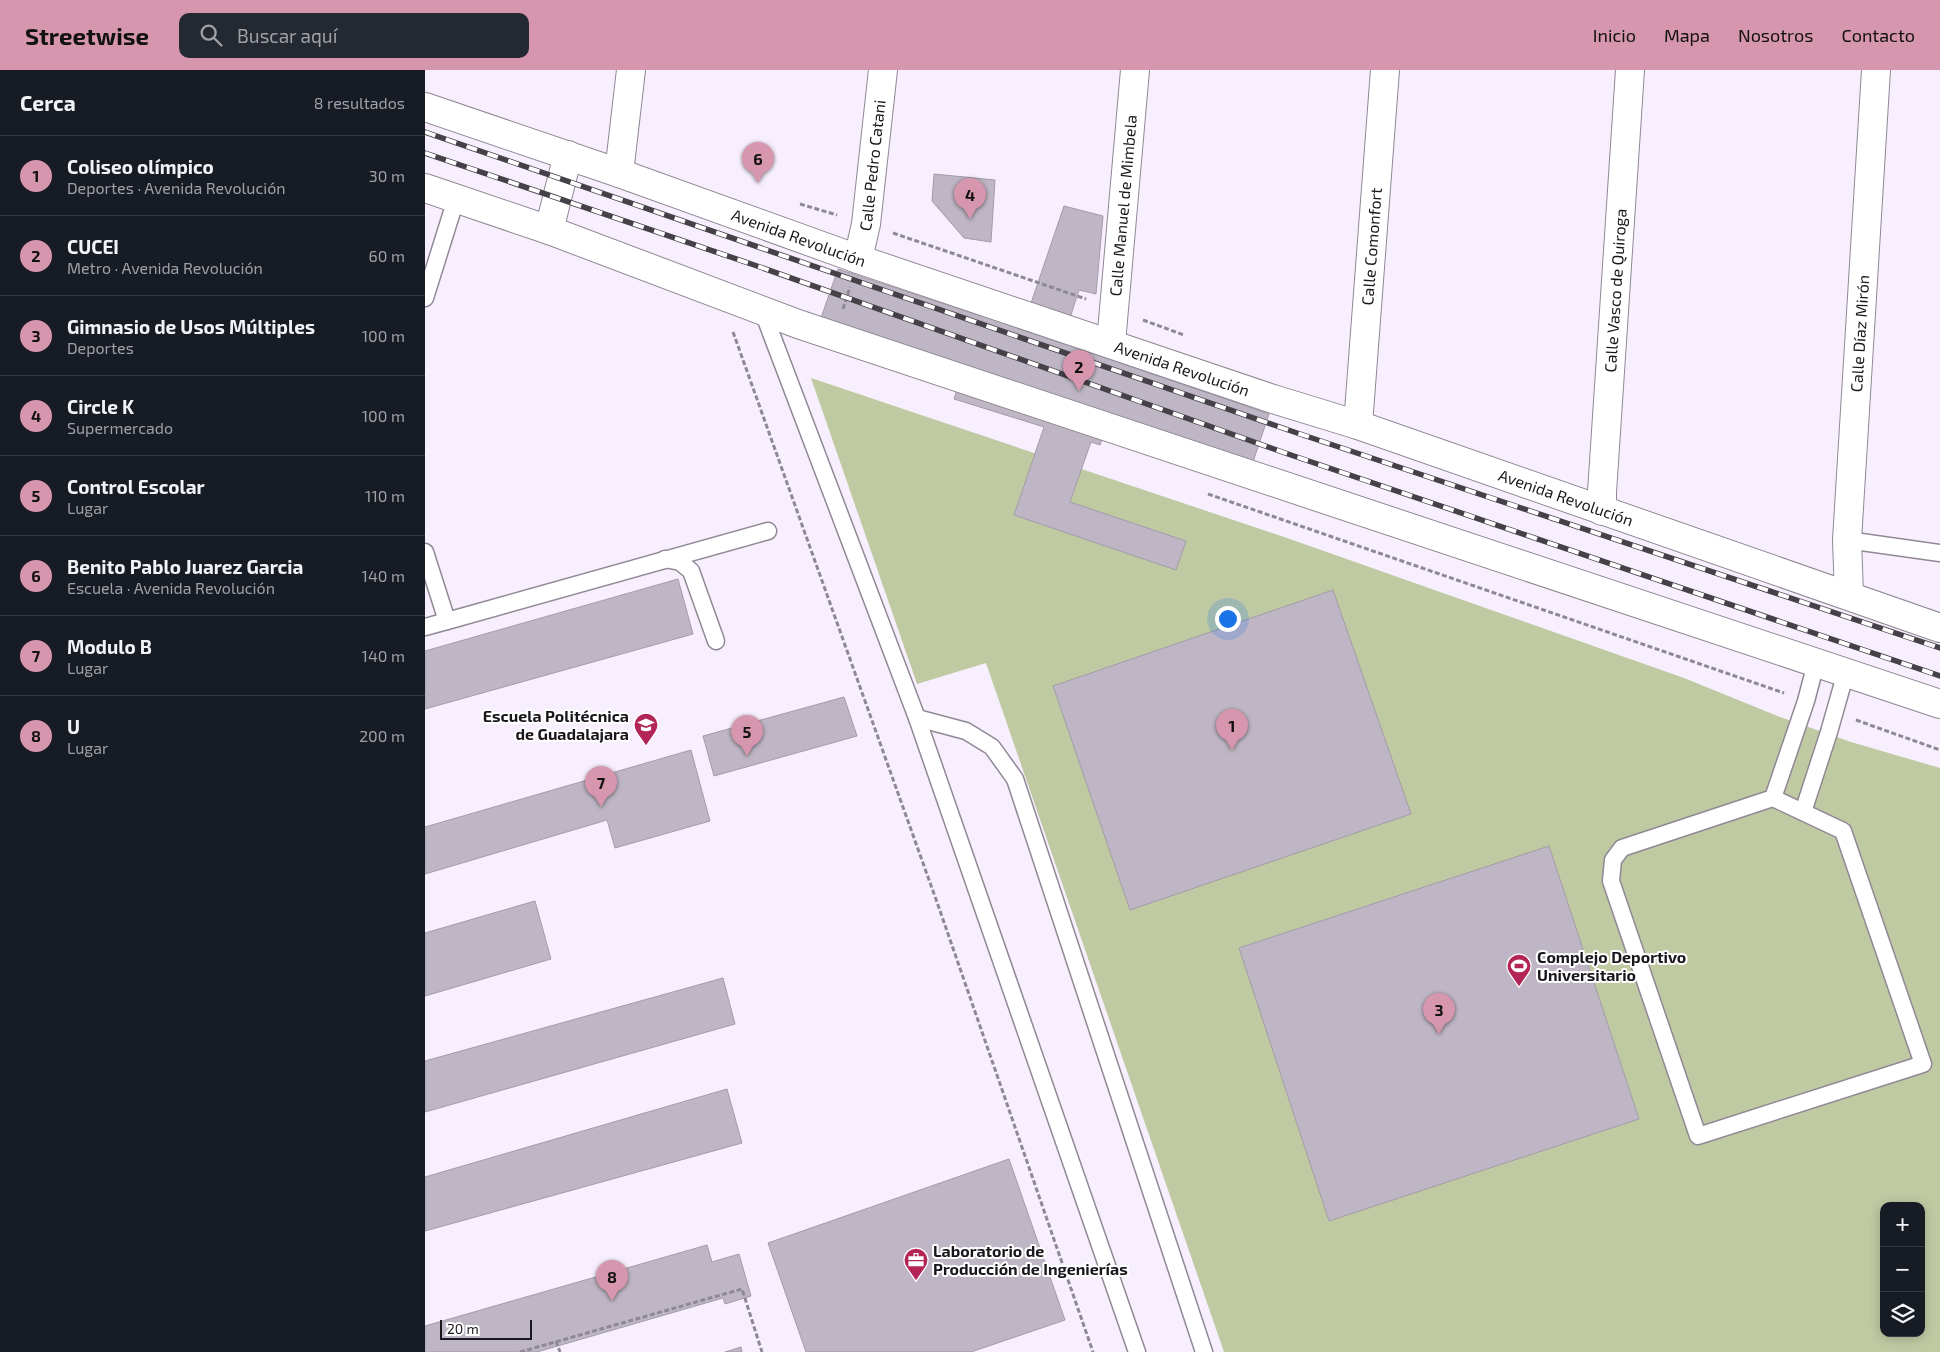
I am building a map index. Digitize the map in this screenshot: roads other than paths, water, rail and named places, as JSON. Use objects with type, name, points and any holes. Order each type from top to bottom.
[{"type":"main road","points":[[619,173],[631,70]]},
{"type":"main road","name":"Calle Pedro Catani","points":[[858,259],[866,224],[883,70]]},
{"type":"main road","name":"Calle Manuel de Mimbela","points":[[1111,343],[1135,70]]},
{"type":"main road","name":"Calle Comonfort","points":[[1358,425],[1385,70]]},
{"type":"main road","name":"Calle Vasco de Quiroga","points":[[1602,511],[1630,70]]},
{"type":"main road","name":"Calle Díaz Mirón","points":[[1849,595],[1847,540],[1876,70]]},
{"type":"main road","name":"Avenida Revolución","points":[[425,107],[568,155],[858,259],[1358,425],[1940,628]]},
{"type":"main road","points":[[549,230],[568,155]]},
{"type":"main road","points":[[425,188],[549,230],[763,312],[1940,704]]},
{"type":"lane","points":[[425,298],[456,198]]},
{"type":"lane","points":[[763,312],[917,718],[1137,1352]]},
{"type":"lane","points":[[425,627],[768,531]]},
{"type":"lane","points":[[1847,540],[1940,552]]},
{"type":"lane","points":[[426,558],[447,621]]},
{"type":"lane","points":[[665,559],[680,562],[691,571],[715,641]]},
{"type":"lane","points":[[1773,798],[1806,701],[1816,663]]},
{"type":"lane","points":[[1803,812],[1835,712],[1845,672]]},
{"type":"lane","points":[[917,718],[966,732],[975,737],[991,748],[1015,779],[1204,1352]]},
{"type":"lane","points":[[1773,798],[1843,831],[1923,1064],[1698,1136],[1611,881],[1613,860],[1622,848],[1773,798]]},
{"type":"railway","points":[[425,132],[1297,433],[1940,648]]},
{"type":"railway","points":[[425,153],[760,267],[1288,454],[1940,676]]},
{"type":"place","name":"Benito Pablo Juarez Garcia","points":[[758,183]]},
{"type":"place","name":"Circle K","points":[[970,219]]},
{"type":"place","name":"CUCEI","points":[[1079,391]]},
{"type":"place","name":"Escuela Politécnica de Guadalajara","points":[[646,746]]},
{"type":"place","name":"Coliseo olímpico","points":[[1232,750]]},
{"type":"place","name":"Control Escolar","points":[[747,756]]},
{"type":"place","name":"Modulo B","points":[[601,807]]},
{"type":"place","name":"Complejo Deportivo Universitario","points":[[1519,987]]},
{"type":"place","name":"Gimnasio de Usos Múltiples","points":[[1439,1034]]},
{"type":"place","name":"Laboratorio de Producción de Ingenierías","points":[[916,1281]]},
{"type":"place","name":"U","points":[[612,1301]]}]
